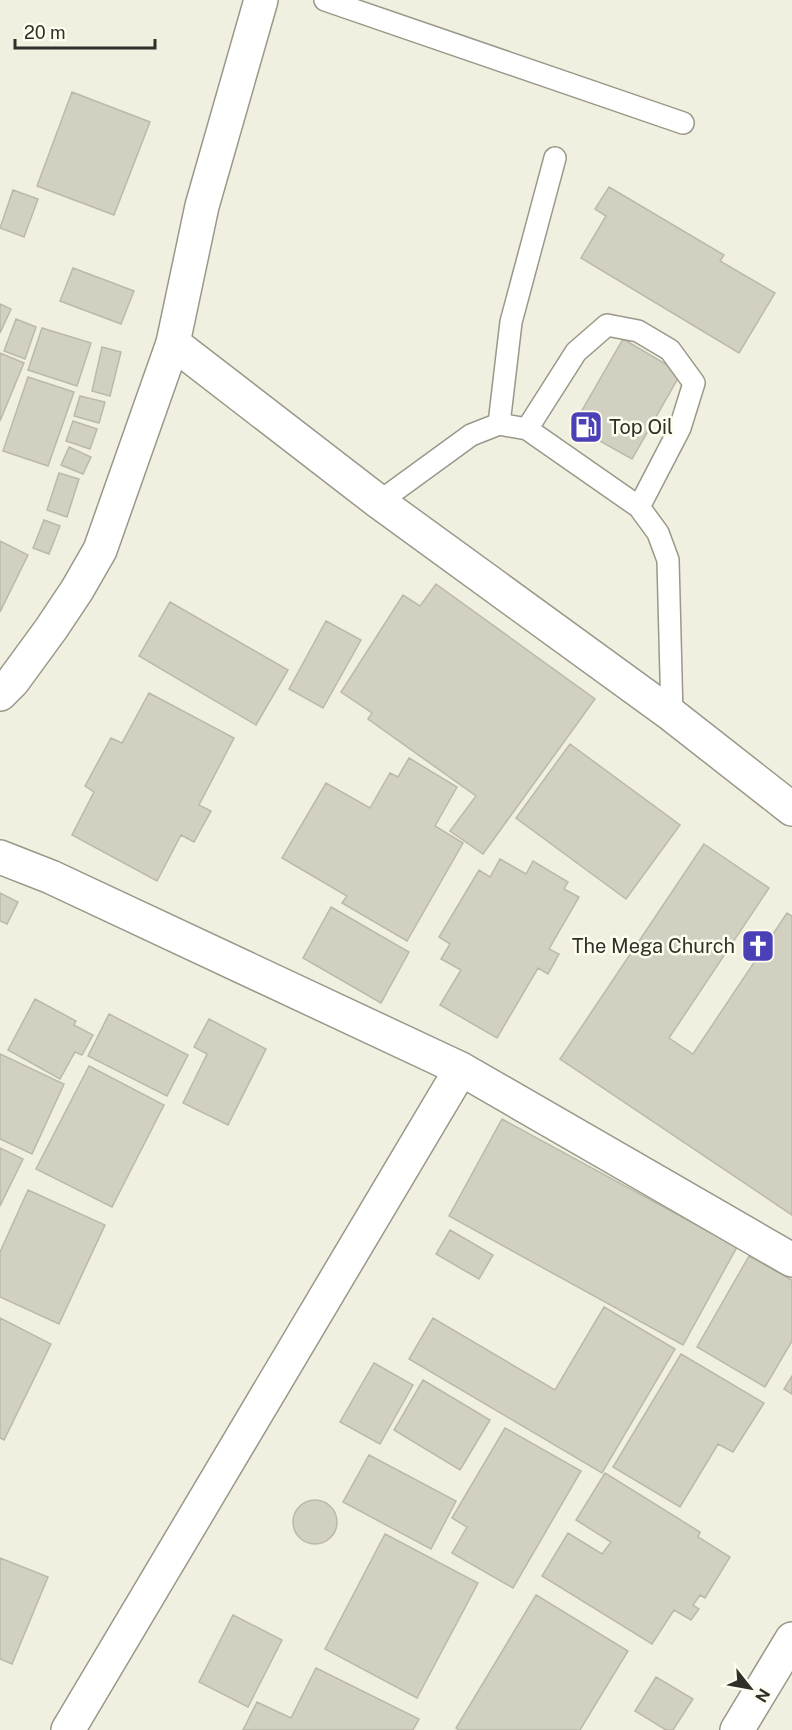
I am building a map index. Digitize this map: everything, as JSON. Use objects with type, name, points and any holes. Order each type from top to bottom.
[{"type":"street","points":[[0,694],[13,681],[51,629],[78,590],[100,550],[173,343],[202,206],[261,0]]},
{"type":"street","points":[[173,343],[379,502],[672,715],[792,809]]},
{"type":"street","points":[[0,857],[51,877],[460,1069],[792,1260]]},
{"type":"street","points":[[68,1730],[460,1069]]},
{"type":"street","points":[[736,1730],[792,1640]]},
{"type":"lane","points":[[325,0],[683,123]]},
{"type":"lane","points":[[499,424],[512,322],[555,158]]},
{"type":"lane","points":[[527,429],[576,352],[607,325],[638,332],[670,350],[694,383],[680,428],[639,507]]},
{"type":"lane","points":[[379,502],[471,435],[499,424],[527,429],[639,507],[658,533],[669,560],[672,715]]},
{"type":"building","points":[[72,92],[150,122],[114,215],[37,186]]},
{"type":"building","points":[[609,187],[724,255],[720,261],[775,293],[739,353],[581,258],[606,216],[595,209]]},
{"type":"building","points":[[13,190],[38,199],[24,237],[0,228]]},
{"type":"building","points":[[73,268],[134,291],[121,324],[60,301]]},
{"type":"building","points":[[0,304],[11,309],[0,333]]},
{"type":"building","points":[[16,319],[36,327],[25,359],[4,351]]},
{"type":"building","points":[[42,328],[91,343],[77,386],[28,370]]},
{"type":"building","points":[[623,339],[681,373],[632,459],[573,426]]},
{"type":"building","points":[[102,347],[121,352],[110,396],[92,391]]},
{"type":"building","points":[[0,353],[24,363],[0,421]]},
{"type":"building","points":[[28,377],[74,392],[48,466],[3,451]]},
{"type":"building","points":[[80,396],[105,402],[99,423],[74,416]]},
{"type":"building","points":[[73,421],[97,429],[90,449],[66,441]]},
{"type":"building","points":[[69,447],[91,457],[83,474],[61,465]]},
{"type":"building","points":[[59,473],[79,479],[67,517],[47,510]]},
{"type":"building","points":[[44,520],[60,526],[49,554],[33,548]]},
{"type":"building","points":[[0,541],[28,555],[0,612]]},
{"type":"building","points":[[436,584],[595,699],[483,854],[450,831],[476,796],[368,719],[372,713],[341,692],[403,595],[420,606]]},
{"type":"building","points":[[170,602],[288,670],[256,725],[139,656]]},
{"type":"building","points":[[326,621],[361,640],[323,708],[289,689]]},
{"type":"building","points":[[149,693],[234,738],[199,805],[211,811],[194,842],[181,835],[157,881],[72,835],[94,792],[85,786],[111,738],[122,743]]},
{"type":"building","points":[[570,744],[680,825],[626,899],[516,818]]},
{"type":"building","points":[[409,758],[457,787],[435,826],[463,843],[407,941],[342,903],[347,896],[282,858],[326,783],[370,808],[390,773],[398,777]]},
{"type":"building","points":[[704,844],[769,888],[669,1038],[693,1054],[787,913],[792,916],[792,1215],[560,1059]]},
{"type":"building","points":[[500,859],[526,874],[533,861],[568,882],[564,889],[579,897],[549,949],[559,954],[548,974],[538,968],[497,1038],[440,1005],[461,970],[441,959],[450,944],[439,937],[479,870],[490,877]]},
{"type":"building","points":[[0,893],[18,902],[7,924],[0,921]]},
{"type":"building","points":[[331,907],[409,952],[381,1003],[303,958]]},
{"type":"building","points":[[35,999],[76,1021],[74,1025],[93,1035],[82,1055],[75,1052],[60,1079],[8,1050]]},
{"type":"building","points":[[109,1014],[188,1055],[167,1096],[88,1056]]},
{"type":"building","points":[[209,1019],[266,1049],[228,1125],[183,1103],[207,1054],[194,1047]]},
{"type":"building","points":[[0,1054],[64,1084],[32,1154],[0,1139]]},
{"type":"building","points":[[89,1066],[164,1105],[112,1207],[36,1169]]},
{"type":"building","points":[[502,1119],[737,1247],[683,1345],[449,1216]]},
{"type":"building","points":[[0,1148],[23,1159],[0,1206]]},
{"type":"building","points":[[28,1190],[105,1225],[59,1324],[0,1297],[0,1252]]},
{"type":"building","points":[[450,1230],[493,1255],[479,1279],[436,1254]]},
{"type":"building","points":[[749,1256],[792,1280],[792,1341],[765,1387],[697,1347]]},
{"type":"building","points":[[604,1307],[675,1349],[602,1473],[409,1359],[433,1318],[555,1390]]},
{"type":"building","points":[[0,1318],[51,1344],[4,1440],[0,1438]]},
{"type":"building","points":[[681,1354],[764,1403],[733,1452],[718,1444],[680,1507],[613,1467]]},
{"type":"building","points":[[374,1363],[413,1385],[380,1444],[340,1422]]},
{"type":"building","points":[[792,1376],[792,1394],[784,1389]]},
{"type":"building","points":[[423,1380],[490,1420],[460,1470],[394,1430]]},
{"type":"building","points":[[505,1428],[581,1471],[513,1588],[452,1553],[467,1527],[452,1518]]},
{"type":"building","points":[[369,1455],[456,1501],[431,1549],[343,1502]]},
{"type":"building","points":[[605,1473],[700,1532],[698,1537],[730,1557],[705,1598],[700,1595],[693,1605],[699,1609],[691,1620],[674,1610],[652,1644],[542,1576],[568,1533],[602,1554],[611,1542],[576,1520]]},
{"type":"building","points":[[315,1500],[330,1507],[337,1522],[330,1537],[315,1544],[300,1537],[293,1522],[300,1507]]},
{"type":"building","points":[[385,1534],[478,1583],[417,1698],[325,1649]]},
{"type":"building","points":[[0,1558],[48,1577],[12,1664],[0,1659]]},
{"type":"building","points":[[536,1595],[628,1651],[580,1730],[459,1730],[456,1728]]},
{"type":"building","points":[[233,1615],[282,1640],[248,1707],[199,1682]]},
{"type":"building","points":[[316,1668],[419,1719],[413,1730],[243,1730],[257,1702],[291,1718]]},
{"type":"building","points":[[656,1677],[693,1699],[673,1730],[666,1730],[635,1711]]},
{"type":"place","name":"Top Oil","points":[[586,427]]},
{"type":"place","name":"The Mega Church","points":[[758,946]]}]
